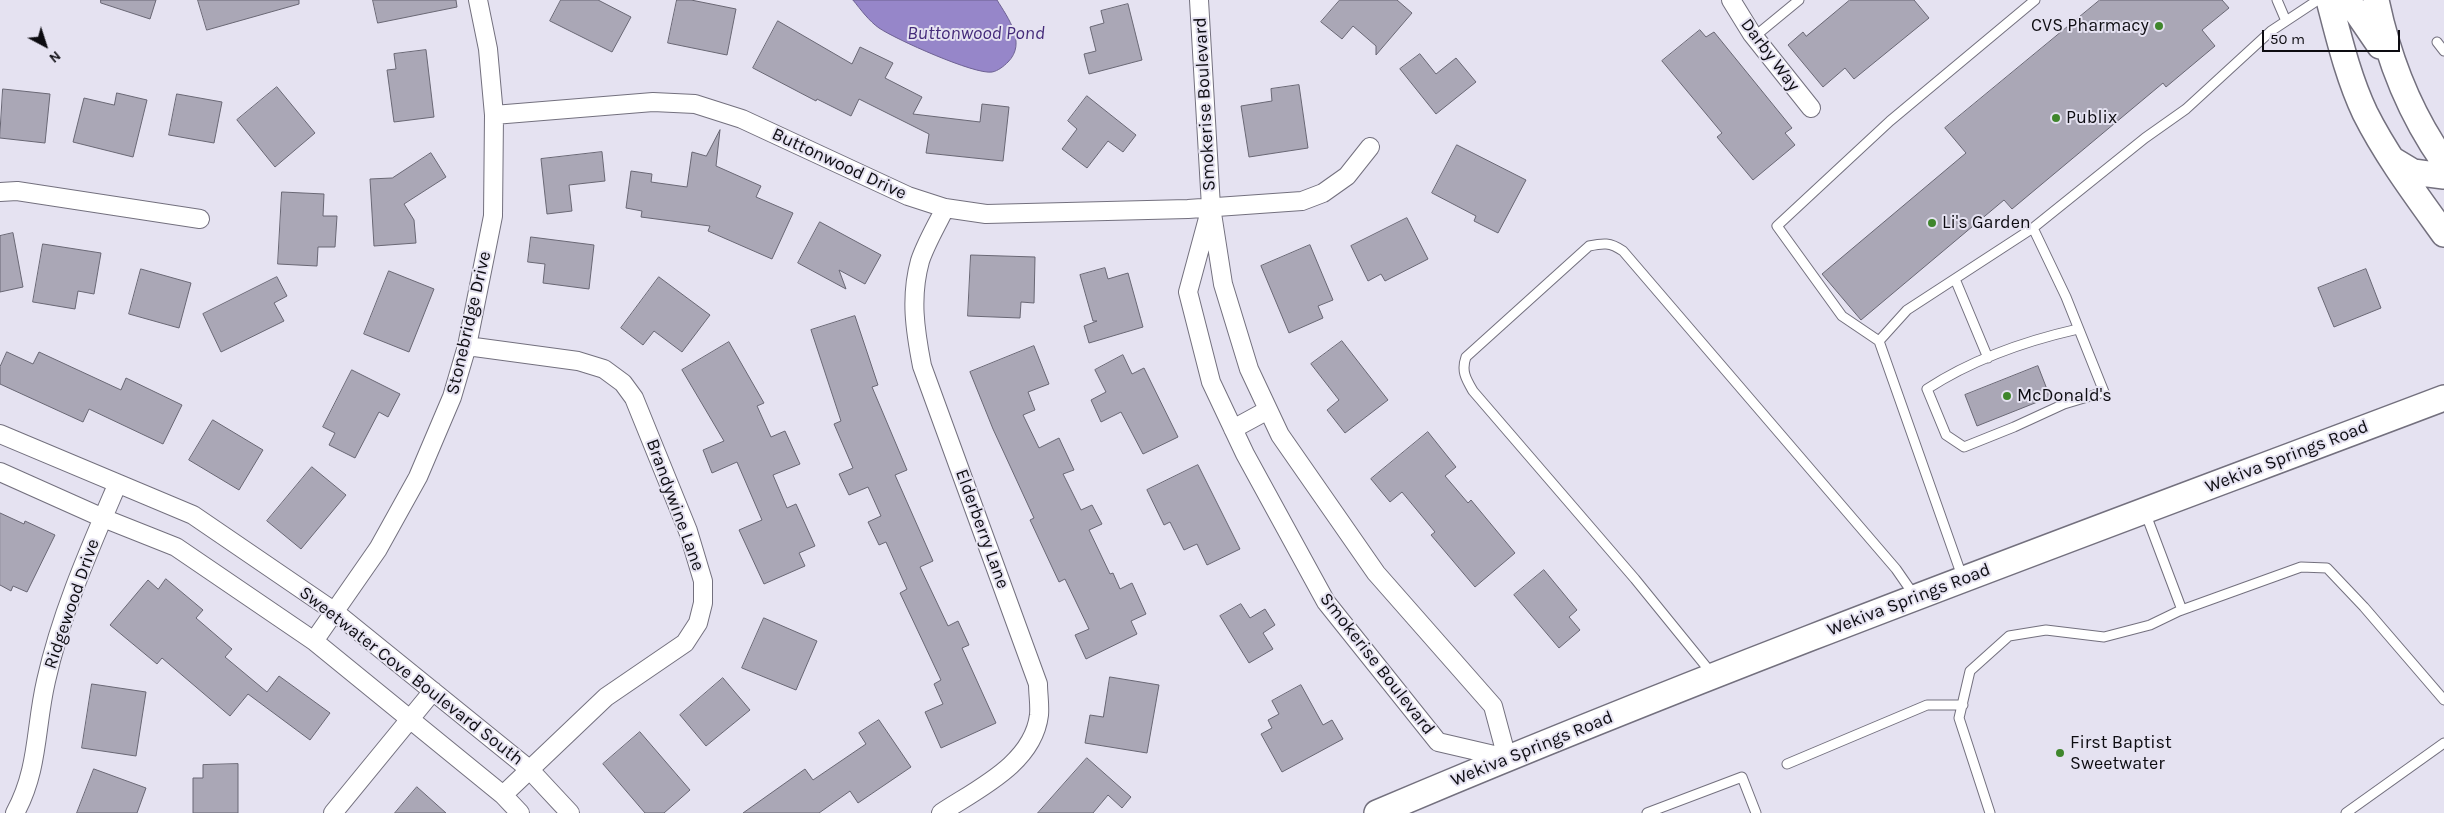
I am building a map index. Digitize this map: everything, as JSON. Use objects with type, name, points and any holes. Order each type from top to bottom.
[{"type":"main road","points":[[2329,0],[2348,73],[2365,113],[2393,160],[2444,234]]},
{"type":"main road","points":[[2344,0],[2356,11],[2391,63],[2430,143],[2444,162]]},
{"type":"main road","points":[[2376,0],[2391,63]]},
{"type":"main road","points":[[2393,160],[2413,172],[2444,176]]},
{"type":"main road","name":"Wekiva Springs Road","points":[[1377,813],[1507,758],[1915,597],[2444,398]]},
{"type":"street","name":"Stonebridge Drive","points":[[314,641],[378,549],[418,477],[452,397],[467,346],[493,216],[494,115],[488,49],[478,0]]},
{"type":"street","name":"Smokerise Boulevard","points":[[1199,0],[1211,207],[1223,284],[1249,369],[1280,436],[1376,573],[1493,706],[1507,758],[1438,742],[1326,602],[1233,428],[1211,382],[1188,292],[1211,207]]},
{"type":"street","name":"Darby Way","points":[[1732,0],[1754,37],[1811,108]]},
{"type":"street","name":"Buttonwood Drive","points":[[494,115],[652,102],[695,104],[742,119],[908,196],[945,208],[986,214],[1188,209],[1302,201],[1316,196],[1348,176],[1370,147]]},
{"type":"street","points":[[0,192],[17,191],[200,219]]},
{"type":"street","name":"Elderberry Lane","points":[[941,813],[1016,762],[1032,737],[1039,715],[1038,684],[922,366],[914,325],[914,290],[921,260],[945,208]]},
{"type":"street","name":"Brandywine Lane","points":[[467,346],[578,361],[604,369],[623,383],[634,398],[684,522],[703,581],[703,603],[698,623],[686,643],[606,697],[503,794]]},
{"type":"street","points":[[1233,428],[1268,410]]},
{"type":"street","name":"Sweetwater Cove Boulevard South","points":[[0,434],[117,485],[193,515],[335,612],[529,770],[570,813]]},
{"type":"street","name":"Sweetwater Cove Boulevard South","points":[[0,472],[103,518],[176,547],[314,641],[503,794],[520,813]]},
{"type":"street","name":"Ridgewood Drive","points":[[15,813],[23,798],[33,768],[46,682],[61,626],[117,485]]},
{"type":"street","points":[[333,813],[433,690]]},
{"type":"lane","points":[[1754,37],[1799,0]]},
{"type":"lane","points":[[1963,580],[1880,340],[1842,316],[1777,226],[1890,121],[2035,0]]},
{"type":"lane","points":[[2277,0],[2286,21]]},
{"type":"lane","points":[[1880,340],[1907,310],[2033,228],[2145,138],[2186,109],[2271,31],[2318,0]]},
{"type":"lane","points":[[2437,42],[2444,51]]},
{"type":"lane","points":[[2033,228],[2078,329],[2104,392],[2064,404],[2014,428],[1964,447],[1946,435],[1927,389],[1954,371],[2034,339],[2078,329]]},
{"type":"lane","points":[[1714,676],[1635,579],[1473,391],[1466,378],[1463,366],[1466,357],[1588,246],[1602,243],[1613,244],[1622,250],[1896,569],[1915,597]]},
{"type":"lane","points":[[1955,279],[1988,358]]},
{"type":"lane","points":[[2144,511],[2182,610]]},
{"type":"lane","points":[[1990,813],[1959,718],[1970,671],[2009,636],[2046,630],[2104,637],[2150,625],[2182,610],[2301,568],[2327,568],[2364,607],[2444,700]]},
{"type":"lane","points":[[1787,764],[1927,705],[1962,705]]},
{"type":"lane","points":[[2346,813],[2444,743]]},
{"type":"lane","points":[[1647,813],[1742,777],[1756,813]]},
{"type":"water","name":"Buttonwood Pond","points":[[853,0],[997,0],[1014,31],[1016,47],[1008,62],[999,69],[992,72],[969,68],[917,48],[879,28]]},
{"type":"building","points":[[101,0],[156,0],[150,19],[101,3]]},
{"type":"building","points":[[198,0],[299,0],[299,4],[207,30]]},
{"type":"building","points":[[373,0],[456,0],[457,7],[378,23]]},
{"type":"building","points":[[561,0],[598,0],[631,17],[612,52],[550,21]]},
{"type":"building","points":[[677,0],[691,0],[736,9],[727,55],[668,43]]},
{"type":"building","points":[[1340,0],[1397,0],[1412,13],[1376,55],[1376,46],[1353,26],[1342,39],[1321,22]]},
{"type":"building","points":[[1850,0],[1914,0],[1929,18],[1854,79],[1845,68],[1823,87],[1788,45],[1803,32],[1806,36]]},
{"type":"building","points":[[2100,0],[2222,0],[2229,8],[2202,30],[2215,46],[2166,87],[2163,83],[2012,209],[2004,200],[1861,320],[1822,274],[1966,153],[1945,128]]},
{"type":"building","points":[[1128,4],[1142,60],[1089,74],[1084,54],[1096,51],[1090,27],[1104,23],[1101,11]]},
{"type":"building","points":[[778,21],[852,64],[860,47],[893,63],[885,78],[922,97],[913,114],[980,122],[982,104],[1009,107],[1003,161],[926,153],[929,134],[859,99],[851,116],[817,99],[816,101],[753,68]]},
{"type":"building","points":[[1700,30],[1706,37],[1714,32],[1792,128],[1785,133],[1795,145],[1753,180],[1717,137],[1722,133],[1662,61]]},
{"type":"building","points":[[426,50],[434,117],[394,122],[387,70],[396,69],[394,54]]},
{"type":"building","points":[[1420,54],[1436,74],[1456,58],[1476,82],[1436,114],[1400,69]]},
{"type":"building","points":[[1299,85],[1308,148],[1249,157],[1241,106],[1272,101],[1271,89]]},
{"type":"building","points":[[277,87],[315,133],[275,167],[237,120]]},
{"type":"building","points":[[3,89],[50,94],[45,143],[0,138]]},
{"type":"building","points":[[117,93],[147,100],[133,157],[73,142],[84,98],[114,105]]},
{"type":"building","points":[[177,94],[222,102],[214,143],[169,135]]},
{"type":"building","points":[[1087,96],[1136,135],[1123,152],[1108,141],[1087,168],[1062,149],[1077,129],[1068,121]]},
{"type":"building","points":[[720,130],[716,166],[761,186],[756,197],[793,213],[772,259],[708,231],[710,226],[641,217],[642,211],[626,208],[631,171],[652,174],[651,182],[687,187],[692,152],[706,156]]},
{"type":"building","points":[[1457,145],[1526,180],[1498,233],[1474,221],[1476,216],[1432,193]]},
{"type":"building","points":[[602,152],[605,181],[569,185],[572,211],[547,214],[541,159]]},
{"type":"building","points":[[431,153],[446,177],[404,204],[414,220],[416,243],[374,246],[370,179],[392,178]]},
{"type":"building","points":[[282,192],[324,194],[323,216],[337,216],[335,247],[318,247],[317,266],[278,264]]},
{"type":"building","points":[[1407,218],[1428,259],[1385,281],[1381,274],[1368,281],[1351,246]]},
{"type":"building","points":[[820,222],[881,255],[865,284],[839,270],[846,289],[798,263]]},
{"type":"building","points":[[13,233],[23,287],[0,292],[0,236]]},
{"type":"building","points":[[531,237],[594,245],[589,289],[543,283],[545,264],[528,262]]},
{"type":"building","points":[[43,244],[101,253],[94,294],[78,291],[75,309],[33,302]]},
{"type":"building","points":[[1310,245],[1333,300],[1318,306],[1323,318],[1289,333],[1261,266]]},
{"type":"building","points":[[971,255],[1035,257],[1034,303],[1021,302],[1020,318],[968,316]]},
{"type":"building","points":[[1105,268],[1108,279],[1128,273],[1143,327],[1089,343],[1084,326],[1097,321],[1093,321],[1080,275]]},
{"type":"building","points":[[141,269],[191,283],[179,328],[129,314]]},
{"type":"building","points":[[2366,269],[2381,308],[2334,327],[2318,288]]},
{"type":"building","points":[[389,271],[434,289],[409,352],[364,334]]},
{"type":"building","points":[[277,277],[287,296],[274,303],[284,321],[221,352],[203,314]]},
{"type":"building","points":[[659,277],[710,315],[682,352],[654,331],[643,345],[621,328]]},
{"type":"building","points":[[855,316],[878,385],[872,387],[907,470],[895,475],[933,561],[920,567],[948,626],[958,621],[969,645],[962,648],[996,723],[941,748],[925,712],[943,704],[934,684],[941,680],[900,593],[907,589],[886,542],[879,545],[868,522],[881,516],[868,487],[849,495],[839,474],[853,468],[834,424],[841,421],[811,330]]},
{"type":"building","points":[[1342,341],[1388,400],[1345,433],[1327,410],[1339,400],[1311,364]]},
{"type":"building","points":[[729,342],[764,403],[757,406],[771,437],[785,431],[800,464],[773,475],[787,508],[796,504],[815,546],[799,553],[805,566],[764,584],[739,530],[762,520],[737,462],[712,473],[703,450],[724,441],[682,370]]},
{"type":"building","points":[[1034,346],[1049,384],[1028,392],[1035,410],[1023,415],[1039,448],[1059,438],[1074,470],[1063,474],[1081,510],[1092,505],[1102,524],[1089,530],[1110,574],[1113,573],[1120,589],[1132,583],[1146,614],[1131,621],[1137,634],[1086,659],[1075,635],[1089,629],[1065,579],[1059,582],[1030,520],[1034,518],[993,429],[970,372]]},
{"type":"building","points":[[7,352],[33,364],[39,352],[121,390],[126,378],[182,405],[163,444],[89,409],[83,422],[0,384],[0,367]]},
{"type":"building","points":[[1123,355],[1132,374],[1144,368],[1178,437],[1143,454],[1121,412],[1101,422],[1091,400],[1106,392],[1095,370]]},
{"type":"building","name":"McDonald's","points":[[2038,366],[2050,397],[1977,426],[1965,395]]},
{"type":"building","points":[[352,370],[400,394],[388,417],[379,412],[355,458],[329,445],[335,433],[323,427]]},
{"type":"building","points":[[213,420],[263,450],[239,490],[189,460]]},
{"type":"building","points":[[1428,432],[1456,467],[1445,476],[1468,503],[1471,500],[1515,553],[1475,587],[1431,535],[1435,532],[1402,492],[1390,502],[1371,479]]},
{"type":"building","points":[[1198,465],[1240,549],[1207,565],[1197,544],[1184,550],[1170,522],[1164,525],[1147,490]]},
{"type":"building","points":[[312,467],[346,495],[301,549],[267,521]]},
{"type":"building","points":[[0,513],[24,524],[25,521],[55,535],[27,592],[13,586],[11,591],[0,585]]},
{"type":"building","points":[[1544,570],[1577,610],[1569,617],[1580,630],[1559,648],[1514,595]]},
{"type":"building","points":[[166,579],[203,610],[196,618],[232,649],[225,657],[267,692],[279,676],[330,713],[310,740],[248,694],[230,716],[162,658],[157,664],[110,625],[148,580],[158,589]]},
{"type":"building","points":[[1241,604],[1250,618],[1265,609],[1275,625],[1263,633],[1273,649],[1249,663],[1220,616]]},
{"type":"building","points":[[764,618],[817,641],[796,690],[742,668]]},
{"type":"building","points":[[1110,677],[1159,685],[1147,753],[1085,743],[1090,715],[1103,717]]},
{"type":"building","points":[[723,678],[750,710],[706,746],[680,715]]},
{"type":"building","points":[[92,684],[146,692],[136,756],[82,748]]},
{"type":"building","points":[[1301,685],[1323,725],[1332,720],[1343,739],[1282,772],[1261,734],[1272,728],[1268,720],[1279,714],[1272,701]]},
{"type":"building","points":[[879,720],[911,767],[858,803],[850,791],[819,813],[743,813],[805,769],[813,780],[866,744],[859,733]]},
{"type":"building","points":[[640,732],[690,790],[664,813],[645,813],[603,764]]},
{"type":"building","points":[[1087,758],[1131,797],[1122,808],[1108,795],[1093,813],[1038,813]]},
{"type":"building","points":[[238,764],[238,813],[193,813],[193,778],[203,778],[203,765]]},
{"type":"building","points":[[94,769],[146,788],[137,813],[77,813]]},
{"type":"building","points":[[417,787],[446,813],[395,813]]},
{"type":"place","name":"CVS Pharmacy","points":[[2159,26]]},
{"type":"place","name":"Publix","points":[[2056,118]]},
{"type":"place","name":"Li's Garden","points":[[1932,223]]},
{"type":"place","name":"McDonald's","points":[[2007,396]]},
{"type":"place","name":"First Baptist Sweetwater","points":[[2060,753]]}]
